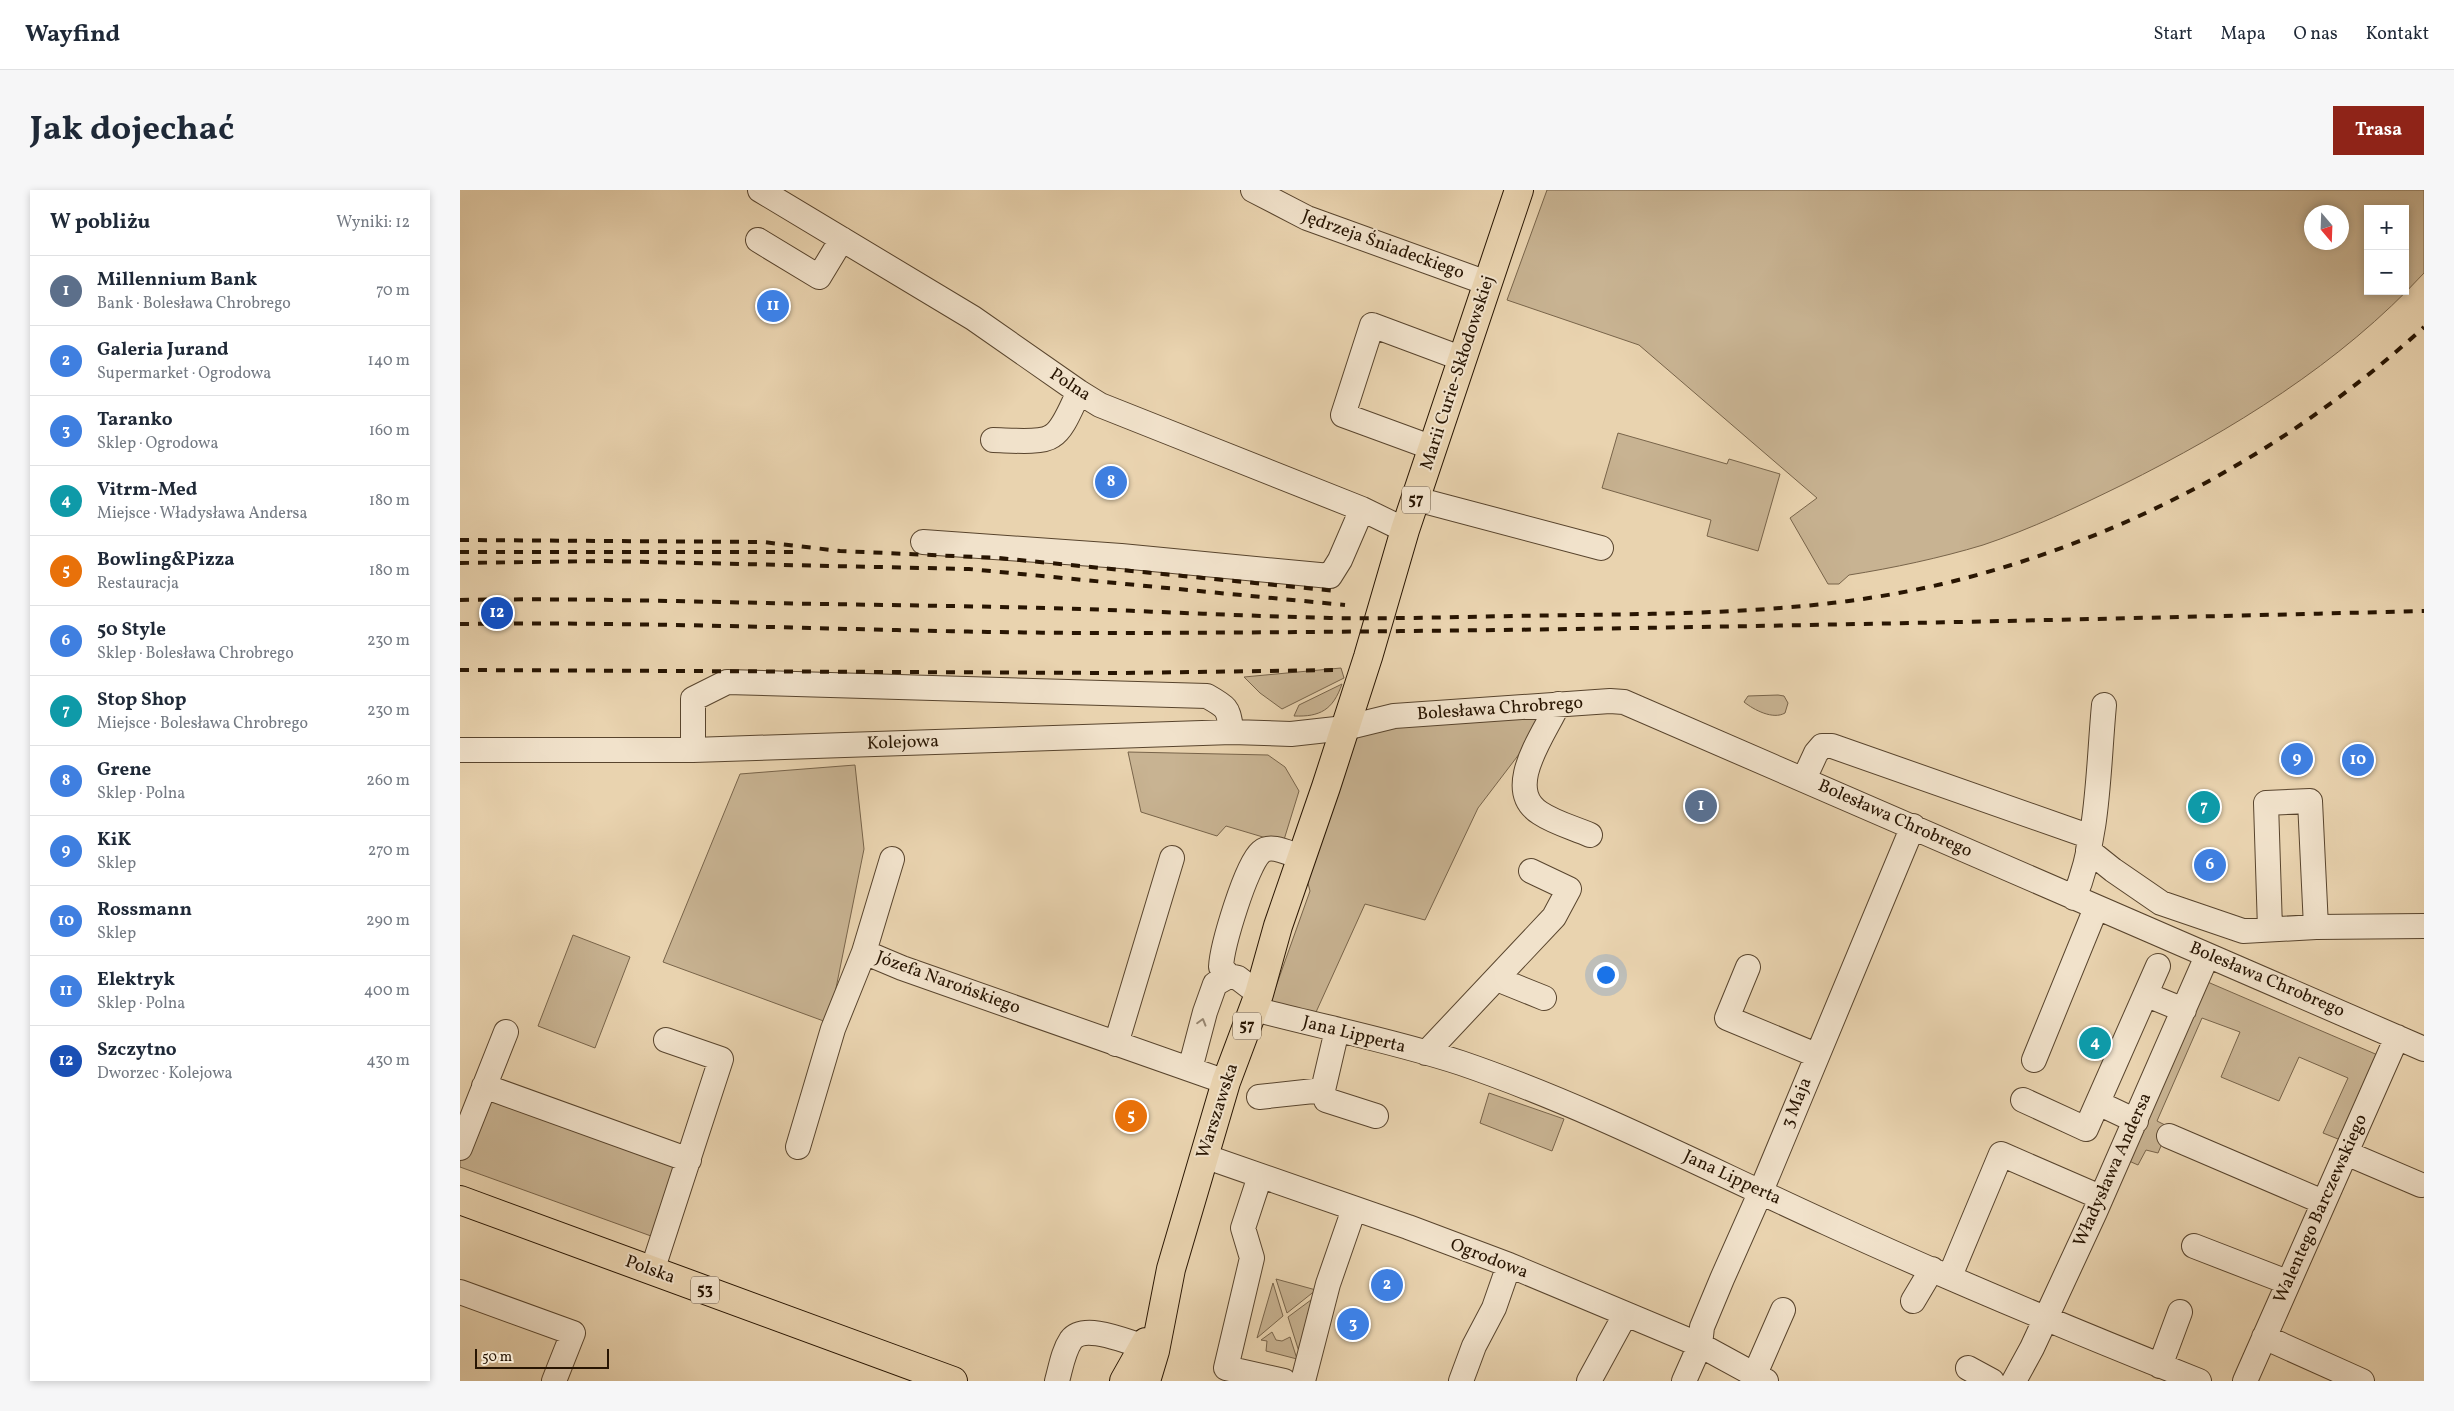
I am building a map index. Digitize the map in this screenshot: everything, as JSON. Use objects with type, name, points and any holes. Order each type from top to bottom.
[{"type":"main road","name":"Marii Curie-Skłodowskiej","points":[[1345,728],[1405,530],[1519,190]]},
{"type":"main road","name":"Warszawska","points":[[1124,1381],[1150,1337],[1226,1082],[1256,1001],[1278,926],[1345,728]]},
{"type":"main road","name":"Polska","points":[[460,1200],[952,1381]]},
{"type":"main road","name":"Warszawska","points":[[1146,1381],[1155,1350],[1150,1337]]},
{"type":"street","name":"Polna","points":[[760,190],[972,318],[1078,392],[1100,405],[1362,509],[1405,530]]},
{"type":"street","name":"Jędrzeja Śniadeckiego","points":[[1254,190],[1307,218],[1487,283]]},
{"type":"street","points":[[758,240],[819,277],[842,239]]},
{"type":"street","points":[[1433,448],[1342,415],[1372,325],[1463,359]]},
{"type":"street","points":[[993,440],[1042,440],[1051,437],[1058,432],[1078,392]]},
{"type":"street","points":[[1416,498],[1601,548]]},
{"type":"street","points":[[923,542],[1121,556],[1330,576],[1340,560],[1362,509]]},
{"type":"street","points":[[692,750],[694,699],[727,682],[1207,696],[1222,704],[1230,713],[1232,732]]},
{"type":"street","name":"Bolesława Chrobrego","points":[[1345,728],[1394,716],[1558,704],[1624,702],[1913,826],[2096,908],[2424,1048]]},
{"type":"street","points":[[1558,704],[1529,764],[1524,780],[1525,794],[1532,807],[1542,814],[1590,834]]},
{"type":"street","points":[[2074,898],[2081,882],[2090,843],[2104,705]]},
{"type":"street","name":"Kolejowa","points":[[460,750],[692,750],[1232,732],[1291,734],[1345,728]]},
{"type":"street","points":[[1804,779],[1816,753],[1822,746],[1832,746],[2090,843],[2113,870],[2161,903],[2243,931],[2316,927],[2424,926]]},
{"type":"street","points":[[2270,929],[2266,803],[2310,801],[2316,927]]},
{"type":"street","name":"3 Maja","points":[[1684,1381],[1700,1345],[1702,1327],[1761,1191],[1816,1055],[1913,826]]},
{"type":"street","points":[[1256,1001],[1238,978],[1228,976],[1220,967],[1237,904],[1253,863],[1261,851],[1270,848],[1301,857]]},
{"type":"street","points":[[1116,1044],[1172,858]]},
{"type":"street","points":[[864,952],[892,859]]},
{"type":"street","points":[[1426,1053],[1450,1030],[1554,917],[1569,889],[1531,871]]},
{"type":"street","points":[[2034,1060],[2096,908]]},
{"type":"street","name":"Józefa Narońskiego","points":[[798,1147],[833,1029],[864,952],[902,968],[1226,1082]]},
{"type":"street","name":"Władysława Andersa","points":[[2014,1381],[2045,1319],[2136,1121],[2208,956]]},
{"type":"street","points":[[2022,1100],[2086,1129],[2147,995],[2158,966]]},
{"type":"street","points":[[1748,967],[1728,1018],[1816,1055]]},
{"type":"street","points":[[1190,1069],[1205,1012],[1215,984],[1228,976]]},
{"type":"street","points":[[1497,979],[1544,998]]},
{"type":"street","points":[[2147,995],[2184,1010]]},
{"type":"street","name":"Jana Lipperta","points":[[1256,1001],[1337,1030],[1461,1063],[1587,1112],[1826,1222],[2045,1319],[2199,1381]]},
{"type":"street","points":[[1337,1030],[1323,1090],[1326,1100],[1376,1116]]},
{"type":"street","points":[[1450,1030],[1461,1063]]},
{"type":"street","points":[[460,1148],[506,1032]]},
{"type":"street","name":"Walentego Barczewskiego","points":[[2245,1381],[2287,1282],[2398,1037]]},
{"type":"street","points":[[652,1271],[721,1060],[666,1040]]},
{"type":"street","points":[[484,1086],[689,1160]]},
{"type":"street","points":[[1259,1096],[1323,1090]]},
{"type":"street","points":[[2098,1103],[2136,1121]]},
{"type":"street","points":[[2169,1136],[2323,1202]]},
{"type":"street","points":[[2346,1153],[2421,1186]]},
{"type":"street","points":[[1913,1301],[1941,1273],[2001,1154],[2093,1194]]},
{"type":"street","name":"Ogrodowa","points":[[1204,1156],[1408,1227],[1509,1265],[1700,1345],[1760,1377]]},
{"type":"street","points":[[1260,1176],[1243,1228],[1252,1258],[1226,1368],[1284,1381]]},
{"type":"street","points":[[1303,1381],[1328,1284],[1354,1209]]},
{"type":"street","points":[[2194,1246],[2287,1282]]},
{"type":"street","points":[[1461,1381],[1474,1346],[1494,1308],[1509,1265]]},
{"type":"street","points":[[460,1292],[573,1333],[554,1381]]},
{"type":"street","points":[[1760,1377],[1783,1310]]},
{"type":"street","points":[[2160,1366],[2180,1312]]},
{"type":"street","points":[[1589,1381],[1625,1315]]},
{"type":"street","points":[[1057,1381],[1066,1350],[1073,1338],[1082,1333],[1150,1337]]},
{"type":"street","points":[[2264,1337],[2362,1381]]},
{"type":"street","points":[[1968,1368],[1992,1381]]},
{"type":"shaded area","points":[[1547,190],[2424,190],[2424,273],[2409,288],[2409,205],[2364,205],[2364,295],[2402,295],[2357,337],[2321,366],[2283,392],[2244,418],[2163,464],[2036,525],[2001,539],[1950,554],[1849,575],[1839,584],[1828,584],[1790,518],[1817,498],[1639,345],[1507,300]]},
{"type":"shaded area","points":[[1618,433],[1727,464],[1729,459],[1780,474],[1758,551],[1707,536],[1711,520],[1602,488]]},
{"type":"shaded area","points":[[1341,668],[1344,678],[1282,709],[1260,693],[1244,677]]},
{"type":"shaded area","points":[[1342,684],[1330,706],[1324,710],[1311,715],[1294,716],[1299,705]]},
{"type":"shaded area","points":[[1748,696],[1784,696],[1788,703],[1785,713],[1780,715],[1769,715],[1744,702]]},
{"type":"shaded area","points":[[1552,711],[1478,808],[1425,920],[1365,904],[1312,1021],[1269,1006],[1310,891],[1301,857],[1355,732]]},
{"type":"shaded area","points":[[1128,752],[1268,755],[1285,767],[1299,791],[1283,843],[1226,826],[1217,836],[1141,812]]},
{"type":"shaded area","points":[[855,765],[864,849],[829,1023],[663,962],[740,774]]},
{"type":"shaded area","points":[[573,935],[630,957],[595,1048],[538,1026]]},
{"type":"shaded area","points":[[2203,980],[2380,1056],[2343,1141],[2323,1133],[2348,1078],[2299,1057],[2279,1101],[2221,1077],[2240,1032],[2202,1018],[2157,1121],[2169,1127],[2158,1153],[2146,1150],[2138,1165],[2129,1161]]},
{"type":"shaded area","points":[[1489,1093],[1564,1119],[1552,1151],[1480,1123]]},
{"type":"shaded area","points":[[486,1095],[676,1163],[651,1236],[460,1167],[460,1161]]},
{"type":"shaded area","points":[[1276,1279],[1316,1290],[1287,1313]]},
{"type":"shaded area","points":[[1273,1283],[1283,1316],[1257,1338]]},
{"type":"shaded area","points":[[1319,1294],[1301,1358],[1288,1317]]},
{"type":"shaded area","points":[[1272,1332],[1276,1340],[1282,1341],[1290,1337],[1297,1359],[1266,1351],[1267,1341],[1261,1340]]},
{"type":"railway","points":[[460,600],[537,599],[1005,607],[1299,617],[1422,618],[1729,611],[1783,608],[1889,595],[1942,584],[2009,566],[2074,543],[2137,517],[2199,486],[2259,452],[2316,414],[2371,372],[2424,327]]},
{"type":"railway","points":[[460,540],[763,542],[840,551],[999,558],[1336,591]]},
{"type":"railway","points":[[460,552],[793,552]]},
{"type":"railway","points":[[460,563],[604,561],[969,569],[1345,605]]},
{"type":"railway","points":[[460,624],[623,624],[1111,633],[1439,631],[1768,626],[2424,611]]},
{"type":"railway","points":[[460,670],[1117,673],[1335,670]]},
{"type":"place","name":"Elektryk","points":[[773,306]]},
{"type":"place","name":"Grene","points":[[1111,482]]},
{"type":"place","name":"Szczytno","points":[[497,613]]},
{"type":"place","name":"KiK","points":[[2297,759]]},
{"type":"place","name":"Rossmann","points":[[2358,760]]},
{"type":"place","name":"Millennium Bank","points":[[1701,806]]},
{"type":"place","name":"Stop Shop","points":[[2204,807]]},
{"type":"place","name":"50 Style","points":[[2210,865]]},
{"type":"place","name":"Vitrm-Med","points":[[2095,1043]]},
{"type":"place","name":"Bowling&Pizza","points":[[1131,1116]]},
{"type":"place","name":"Galeria Jurand","points":[[1387,1285]]},
{"type":"place","name":"Taranko","points":[[1353,1324]]}]
